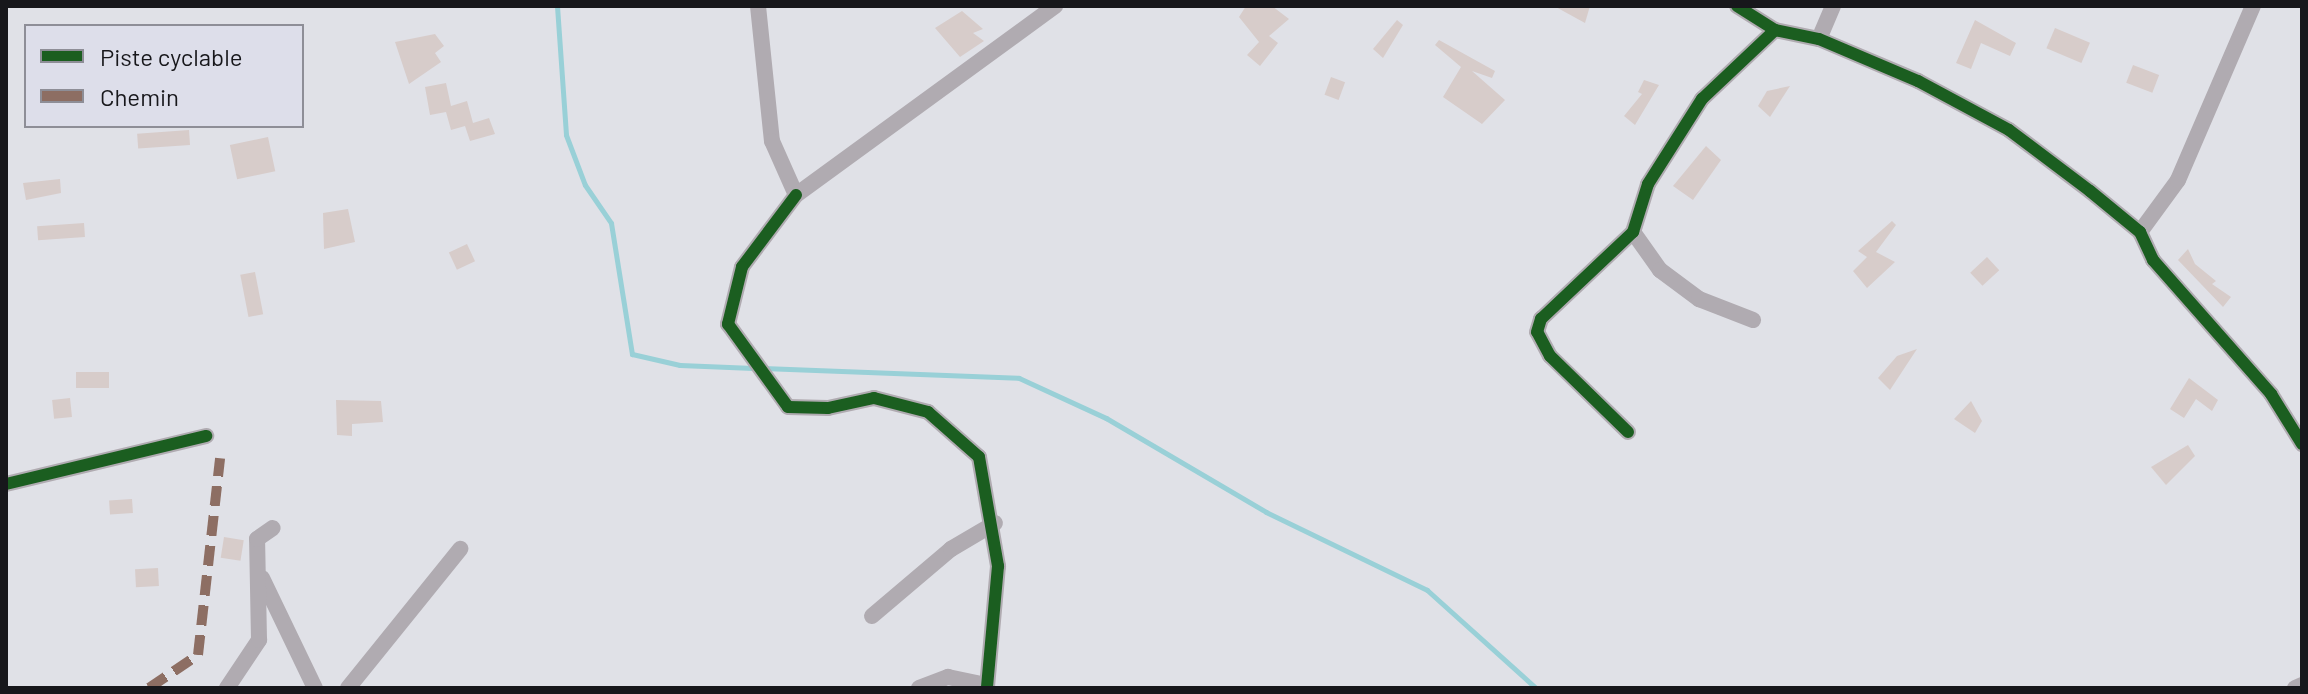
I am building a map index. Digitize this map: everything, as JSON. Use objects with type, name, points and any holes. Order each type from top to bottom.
[{"type":"street","points":[[758,6],[772,141],[796,195]]},
{"type":"street","points":[[919,688],[948,677],[986,686],[998,566],[995,523],[979,457],[928,412],[874,398],[828,408],[788,407],[728,324],[742,267],[796,195],[1055,6]]},
{"type":"street","points":[[1737,6],[1775,30],[1819,39],[2009,130],[2140,232],[2153,260],[2271,394],[2302,444]]},
{"type":"street","points":[[1819,39],[1833,6]]},
{"type":"street","points":[[2140,232],[2178,180],[2253,6]]},
{"type":"street","points":[[1628,432],[1550,356],[1537,332],[1541,319],[1633,232],[1648,184],[1702,99],[1775,30]]},
{"type":"street","points":[[1633,232],[1660,270],[1689,292],[1753,320]]},
{"type":"street","points":[[6,484],[206,436]]},
{"type":"street","points":[[872,616],[951,549],[995,523]]},
{"type":"street","points":[[227,688],[259,640],[257,539],[273,528]]},
{"type":"street","points":[[348,688],[460,549]]},
{"type":"street","points":[[260,574],[315,688]]},
{"type":"street","points":[[2295,688],[2302,685]]},
{"type":"building","points":[[1246,6],[1272,6],[1289,19],[1269,36],[1278,43],[1260,66],[1247,55],[1259,42],[1239,17]]},
{"type":"building","points":[[1554,6],[1590,6],[1585,23]]},
{"type":"building","points":[[962,11],[983,29],[973,33],[984,41],[960,57],[935,28]]},
{"type":"building","points":[[1397,20],[1403,25],[1383,58],[1373,49]]},
{"type":"building","points":[[1975,20],[2016,43],[2010,56],[1981,43],[1971,69],[1956,63]]},
{"type":"building","points":[[2055,28],[2090,43],[2081,63],[2046,48]]},
{"type":"building","points":[[435,34],[444,46],[435,53],[441,62],[409,84],[395,42]]},
{"type":"building","points":[[1439,40],[1495,71],[1492,78],[1472,71],[1505,100],[1482,124],[1443,97],[1461,67],[1435,45]]},
{"type":"building","points":[[2133,65],[2159,75],[2152,93],[2126,83]]},
{"type":"building","points":[[1331,77],[1345,82],[1339,100],[1325,95]]},
{"type":"building","points":[[1644,80],[1659,85],[1635,125],[1624,116],[1642,94],[1638,92]]},
{"type":"building","points":[[446,83],[451,106],[467,101],[473,123],[489,118],[495,134],[470,141],[465,126],[451,130],[446,112],[430,115],[425,87]]},
{"type":"building","points":[[1790,86],[1770,117],[1758,106],[1767,91]]},
{"type":"building","points":[[189,130],[190,145],[138,149],[137,134]]},
{"type":"building","points":[[268,137],[275,171],[237,179],[230,145]]},
{"type":"building","points":[[1706,146],[1721,160],[1693,200],[1673,186]]},
{"type":"building","points":[[60,179],[61,193],[26,200],[23,183]]},
{"type":"building","points":[[348,209],[355,242],[324,249],[323,213]]},
{"type":"building","points":[[1892,221],[1896,225],[1876,252],[1895,262],[1867,288],[1853,271],[1867,257],[1858,251]]},
{"type":"building","points":[[84,223],[85,237],[38,240],[37,226]]},
{"type":"building","points":[[467,244],[475,261],[457,270],[449,252]]},
{"type":"building","points":[[2188,249],[2195,264],[2216,281],[2212,284],[2231,297],[2223,307],[2178,260]]},
{"type":"building","points":[[1987,257],[1999,270],[1982,286],[1970,273]]},
{"type":"building","points":[[255,272],[263,314],[248,317],[240,275]]},
{"type":"building","points":[[1917,349],[1890,390],[1878,378],[1897,356]]},
{"type":"building","points":[[76,372],[109,372],[109,388],[76,388]]},
{"type":"building","points":[[2189,378],[2218,400],[2212,411],[2196,399],[2184,418],[2170,409]]},
{"type":"building","points":[[70,398],[72,417],[54,419],[52,400]]},
{"type":"building","points":[[336,400],[381,401],[383,422],[352,424],[352,436],[337,435]]},
{"type":"building","points":[[1971,401],[1982,421],[1975,433],[1954,419]]},
{"type":"building","points":[[2188,445],[2195,456],[2166,485],[2151,467]]},
{"type":"building","points":[[132,499],[133,513],[110,515],[109,501]]},
{"type":"building","points":[[224,537],[244,540],[240,561],[221,558]]},
{"type":"building","points":[[158,568],[159,586],[136,587],[135,569]]},
{"type":"waterway","points":[[557,6],[566,135],[585,185],[611,223],[632,354],[680,365],[753,368]]},
{"type":"waterway","points":[[763,368],[1019,378],[1106,418],[1266,512],[1427,590],[1536,688]]},
{"type":"marked path","points":[[149,688],[198,655],[220,458]]},
{"type":"cycle path","points":[[1737,6],[1775,30],[1819,39],[1918,81],[2009,130],[2090,191],[2140,232],[2153,260],[2271,394],[2302,444]]},
{"type":"cycle path","points":[[1628,432],[1550,356],[1537,332],[1541,319],[1633,232],[1648,184],[1702,99],[1775,30]]},
{"type":"cycle path","points":[[796,195],[742,267],[728,324],[788,407],[828,408],[874,398],[928,412],[979,457],[998,566],[987,688]]},
{"type":"cycle path","points":[[6,484],[206,436]]}]
